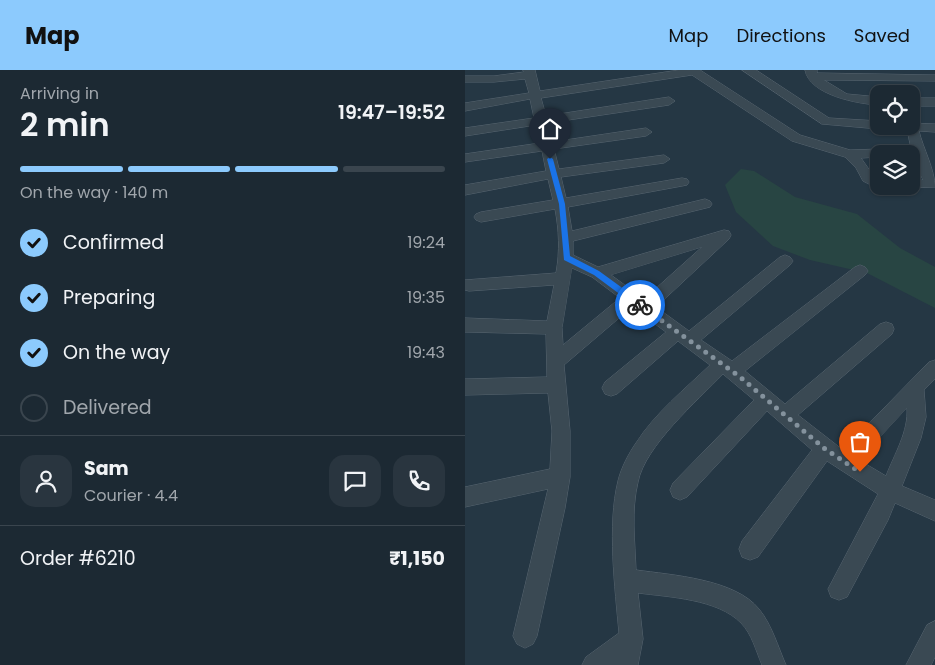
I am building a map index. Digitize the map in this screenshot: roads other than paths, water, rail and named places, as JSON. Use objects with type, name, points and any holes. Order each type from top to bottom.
[{"type":"street","points":[[748,70],[825,121],[870,124]]},
{"type":"street","points":[[465,108],[535,95],[694,71],[796,138],[849,154],[856,158],[870,180]]},
{"type":"street","points":[[465,79],[494,79],[532,72],[535,95],[562,204],[566,258],[554,328],[556,385],[561,431],[560,477],[555,508],[525,636]]},
{"type":"street","points":[[811,73],[935,78]]},
{"type":"street","points":[[811,73],[834,93],[856,101],[870,101]]},
{"type":"street","points":[[465,132],[669,101]]},
{"type":"street","points":[[920,102],[935,102]]},
{"type":"street","points":[[796,138],[825,121]]},
{"type":"street","points":[[920,127],[935,128]]},
{"type":"street","points":[[465,158],[646,132]]},
{"type":"street","points":[[849,154],[870,153]]},
{"type":"street","points":[[920,156],[933,184],[920,185]]},
{"type":"street","points":[[465,190],[554,174],[664,159]]},
{"type":"street","points":[[481,217],[681,182]]},
{"type":"street","points":[[565,238],[705,204]]},
{"type":"street","points":[[555,362],[638,303],[724,235],[597,273]]},
{"type":"street","points":[[566,258],[597,273],[727,367],[825,449],[891,491],[935,511]]},
{"type":"street","points":[[611,388],[785,262]]},
{"type":"street","points":[[626,665],[631,639],[625,580],[623,506],[627,479],[643,449],[659,428],[727,367],[860,270]]},
{"type":"street","points":[[469,285],[562,278]]},
{"type":"street","points":[[465,325],[554,328]]},
{"type":"street","points":[[785,415],[886,329]]},
{"type":"street","points":[[844,462],[935,367]]},
{"type":"street","points":[[465,387],[556,385]]},
{"type":"street","points":[[839,589],[891,491],[917,417],[915,387]]},
{"type":"street","points":[[680,490],[766,399]]},
{"type":"street","points":[[750,549],[825,449]]},
{"type":"street","points":[[465,497],[560,477]]},
{"type":"street","points":[[625,580],[708,594],[734,602],[749,615],[774,665]]},
{"type":"street","points":[[918,665],[935,633]]},
{"type":"street","points":[[594,665],[631,639]]}]
